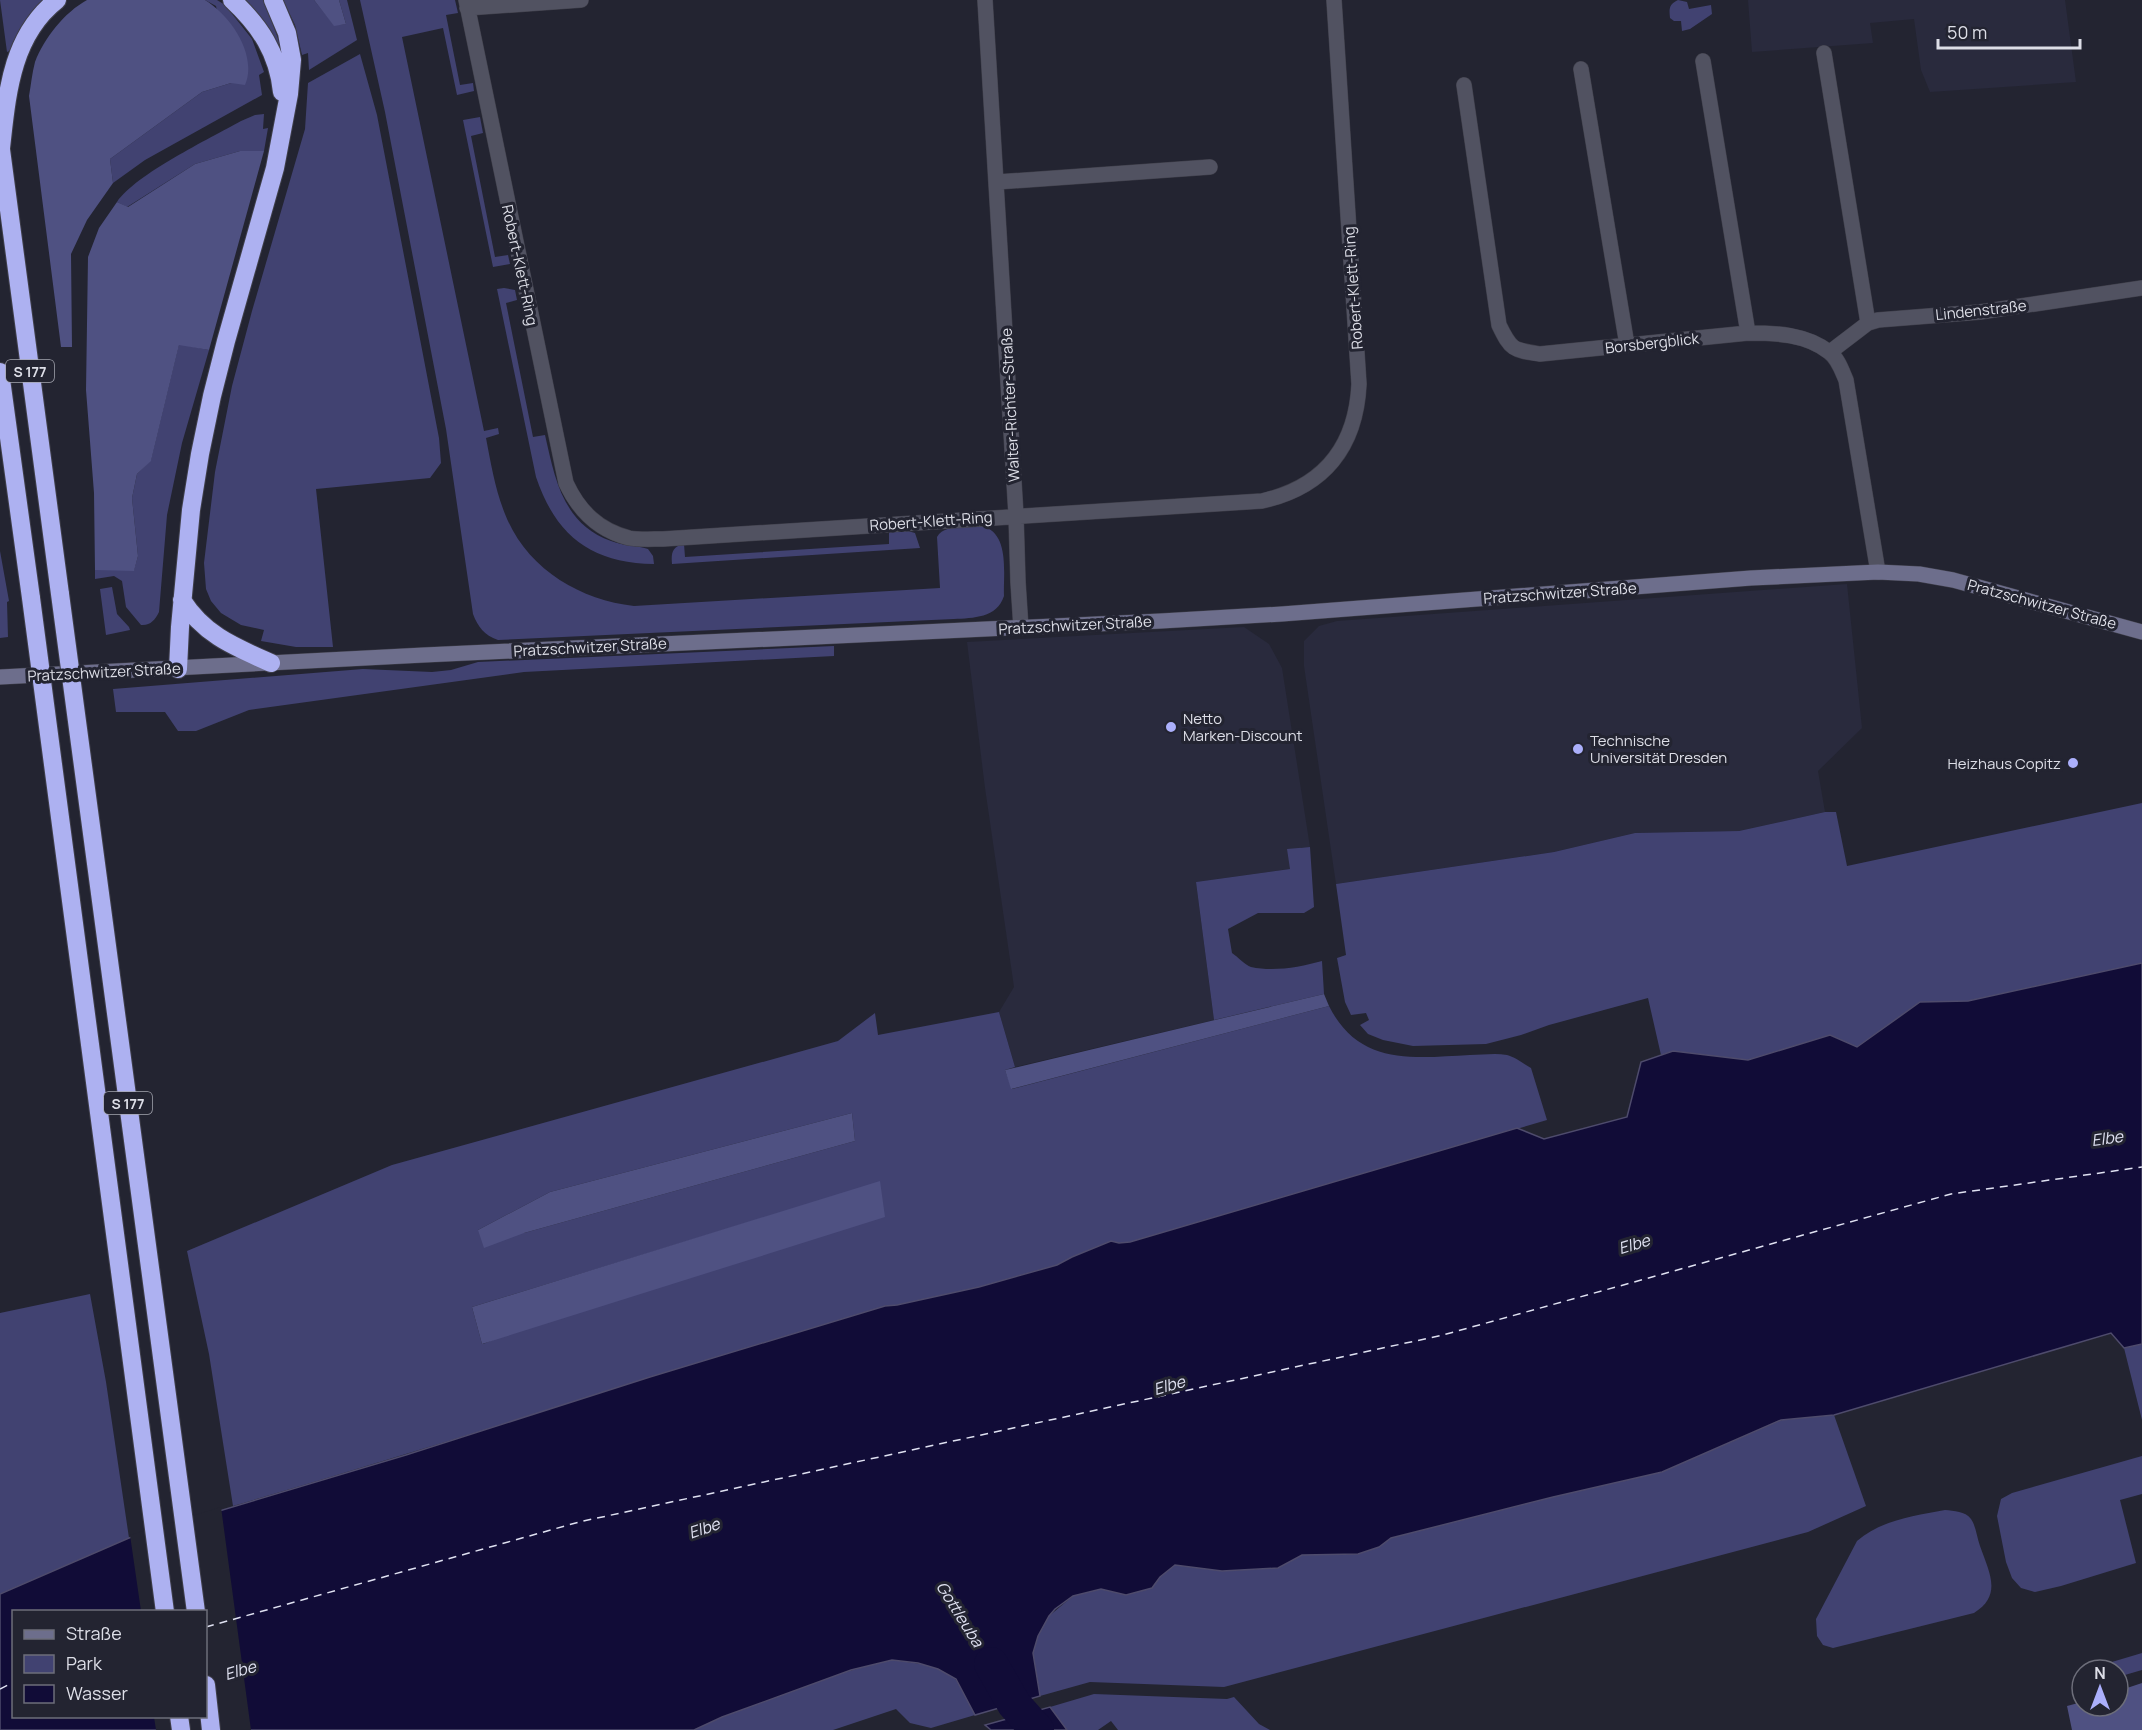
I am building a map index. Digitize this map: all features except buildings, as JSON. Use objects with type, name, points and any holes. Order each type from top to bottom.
[{"type":"highway","points":[[1,148],[11,72],[20,50],[38,19],[57,0]]},
{"type":"highway","points":[[232,0],[246,13],[285,63]]},
{"type":"highway","points":[[178,669],[191,510],[212,396],[275,168],[283,124],[287,33],[273,0]]},
{"type":"highway","name":"S 177","points":[[0,142],[196,1610]]},
{"type":"highway","name":"S 177","points":[[0,372],[165,1610]]},
{"type":"highway","points":[[183,600],[192,615],[215,635],[271,663]]},
{"type":"highway","points":[[207,1692],[212,1730]]},
{"type":"street","points":[[467,4],[581,0]]},
{"type":"street","name":"Walter-Richter-Straße","points":[[985,0],[1021,628]]},
{"type":"street","name":"Robert-Klett-Ring","points":[[467,4],[566,483],[574,501],[586,515],[607,529],[631,538],[652,539],[1262,501],[1280,498],[1317,476],[1330,464],[1346,442],[1358,407],[1359,384],[1334,0]]},
{"type":"street","points":[[1824,53],[1868,323]]},
{"type":"street","points":[[1703,61],[1748,333]]},
{"type":"street","points":[[1581,69],[1628,345]]},
{"type":"street","name":"Borsbergblick","points":[[1464,86],[1499,325],[1507,343],[1518,351],[1540,354],[1748,333],[1779,333],[1806,340],[1830,352]]},
{"type":"street","points":[[997,182],[1210,168]]},
{"type":"street","name":"Lindenstraße","points":[[1830,352],[1868,323],[1878,320],[1980,312],[2142,288]]},
{"type":"street","points":[[1830,352],[1839,364],[1846,380],[1878,572]]},
{"type":"street","name":"Pratzschwitzer Straße","points":[[0,676],[1282,614],[1751,578],[1878,572],[1919,574],[1953,580],[2142,632]]},
{"type":"shaded area","points":[[87,0],[205,0],[224,15],[239,37],[248,61],[248,73],[245,85],[231,83],[202,92],[110,159],[113,183],[87,220],[71,254],[72,347],[61,347],[29,96],[35,62],[44,44],[56,26],[71,11]]},
{"type":"shaded area","points":[[314,0],[339,0],[346,24],[334,26]]},
{"type":"shaded area","points":[[1748,0],[2065,0],[2076,82],[1930,92],[1921,70],[1914,19],[1870,23],[1873,43],[1752,52]]},
{"type":"shaded area","points":[[240,151],[264,151],[209,350],[179,345],[151,461],[137,474],[132,498],[138,556],[134,571],[95,570],[94,493],[86,390],[88,257],[99,228],[117,202],[128,207],[195,164]]},
{"type":"shaded area","name":"Technische Universität Dresden","points":[[1847,584],[1862,728],[1818,771],[1825,812],[1739,831],[1635,833],[1554,852],[1336,884],[1304,666],[1304,641],[1319,626],[1337,621]]},
{"type":"shaded area","points":[[1244,627],[1269,644],[1282,668],[1310,847],[1301,847],[1290,869],[1196,882],[1214,1020],[1015,1067],[999,1012],[1014,987],[985,788],[967,642]]},
{"type":"shaded area","points":[[1324,994],[1329,1006],[1011,1089],[1005,1070]]},
{"type":"shaded area","points":[[852,1113],[855,1141],[524,1233],[484,1248],[478,1230],[550,1192]]},
{"type":"shaded area","points":[[880,1181],[885,1217],[482,1344],[472,1307]]},
{"type":"shaded area","points":[[2142,1683],[2142,1730],[2072,1730],[2067,1706],[2070,1705],[2070,1718],[2130,1718],[2130,1687]]},
{"type":"green space","points":[[0,0],[45,0],[12,50],[7,52]]},
{"type":"green space","points":[[205,0],[217,0],[225,5],[252,39],[264,72],[259,75],[262,95],[145,160],[113,183],[110,159],[202,92],[231,83],[216,6]]},
{"type":"green space","points":[[244,0],[264,0],[280,44],[276,46]]},
{"type":"green space","points":[[283,0],[314,0],[334,25],[346,24],[339,0],[347,0],[357,40],[309,70],[308,53],[302,55],[295,25]]},
{"type":"green space","points":[[360,0],[455,0],[458,13],[446,15],[460,85],[473,83],[474,91],[457,95],[443,28],[402,37],[484,431],[498,428],[499,434],[486,438],[496,486],[514,533],[541,565],[557,578],[594,597],[634,606],[940,588],[937,537],[948,529],[980,526],[993,532],[1002,548],[1004,596],[996,609],[984,615],[954,619],[498,640],[485,633],[479,627],[473,614],[446,429],[385,112]]},
{"type":"green space","points":[[1678,0],[1687,2],[1689,9],[1711,5],[1712,14],[1690,29],[1682,31],[1681,21],[1674,21],[1670,18],[1670,7]]},
{"type":"green space","points":[[360,54],[377,115],[439,438],[441,463],[430,478],[316,489],[333,647],[296,647],[261,641],[264,630],[241,625],[221,613],[211,601],[206,589],[204,563],[215,472],[232,386],[305,129],[308,83]]},
{"type":"green space","points":[[264,114],[263,129],[268,128],[264,151],[240,151],[195,164],[127,207],[117,202],[140,180],[174,158],[241,121]]},
{"type":"green space","points":[[480,117],[483,133],[471,136],[495,257],[508,255],[510,264],[493,267],[463,120]]},
{"type":"green space","points":[[497,289],[515,290],[517,300],[506,303],[533,437],[545,435],[553,468],[564,498],[572,512],[595,533],[616,543],[648,549],[653,556],[654,564],[612,558],[594,552],[566,530],[544,498],[536,477]]},
{"type":"green space","points":[[179,344],[209,350],[182,443],[167,515],[159,612],[152,622],[141,625],[126,607],[122,581],[114,576],[95,579],[95,570],[134,570],[138,556],[132,498],[137,474],[151,460]]},
{"type":"green space","points":[[904,530],[915,533],[920,548],[672,564],[673,551],[684,544],[685,557],[889,544],[889,531]]},
{"type":"green space","points":[[0,551],[9,601],[7,602],[8,637],[0,638]]},
{"type":"green space","points":[[112,587],[117,614],[130,630],[106,635],[100,589]]},
{"type":"green space","points":[[834,646],[834,656],[524,672],[249,710],[196,731],[178,731],[165,712],[116,712],[113,689],[363,669],[432,672],[451,670],[478,662]]},
{"type":"green space","points":[[2142,803],[2142,963],[1968,1001],[1920,1002],[1857,1047],[1830,1035],[1748,1060],[1673,1051],[1661,1055],[1648,998],[1486,1044],[1413,1046],[1383,1040],[1368,1034],[1360,1025],[1369,1020],[1366,1013],[1351,1015],[1345,1002],[1337,958],[1346,955],[1336,884],[1554,852],[1635,833],[1739,831],[1825,812],[1836,812],[1847,866]]},
{"type":"green space","points":[[1310,847],[1314,907],[1304,913],[1258,913],[1228,929],[1232,953],[1251,967],[1287,968],[1322,961],[1324,994],[1214,1020],[1196,882],[1290,869],[1287,849]]},
{"type":"green space","points":[[1329,1006],[1341,1025],[1356,1039],[1372,1049],[1389,1054],[1428,1057],[1498,1054],[1516,1059],[1531,1068],[1547,1120],[1130,1242],[1111,1241],[1057,1265],[979,1287],[885,1306],[233,1506],[209,1354],[187,1251],[392,1165],[838,1041],[875,1013],[878,1035],[999,1012],[1015,1067],[1005,1070],[1012,1089]],"holes":[[[852,1113],[855,1141],[524,1233],[478,1230],[550,1192]],[[880,1182],[483,1344],[482,1344],[472,1307]]]},
{"type":"green space","points":[[90,1294],[106,1382],[129,1538],[0,1594],[0,1313]]},
{"type":"green space","points":[[2142,1344],[2142,1420],[2124,1348]]},
{"type":"green space","points":[[1834,1415],[1866,1506],[1808,1532],[1224,1687],[1090,1682],[1040,1696],[1033,1653],[1038,1636],[1049,1616],[1073,1596],[1101,1589],[1126,1595],[1160,1577],[1175,1565],[1222,1571],[1278,1568],[1302,1555],[1358,1554],[1379,1547],[1391,1538],[1662,1472],[1782,1420]]},
{"type":"green space","points":[[2142,1456],[2142,1494],[2120,1500],[2136,1563],[2035,1592],[2021,1588],[2012,1578],[2006,1562],[1997,1516],[2001,1499],[2012,1493]]},
{"type":"green space","points":[[1945,1510],[1966,1514],[1974,1525],[1991,1582],[1991,1591],[1983,1606],[1974,1613],[1833,1648],[1823,1645],[1817,1636],[1816,1619],[1857,1541],[1887,1524]]},
{"type":"green space","points":[[2142,1653],[2142,1670],[2130,1674],[2130,1658],[2125,1658]]},
{"type":"green space","points":[[892,1660],[935,1667],[950,1675],[962,1688],[975,1715],[931,1728],[910,1723],[896,1709],[833,1730],[694,1730],[791,1690]]},
{"type":"green space","points":[[1094,1694],[1227,1699],[1234,1697],[1259,1724],[1270,1730],[1118,1730],[1111,1721],[1098,1730],[1067,1730],[1050,1707]]},
{"type":"water","name":"Elbe","points":[[2142,963],[2142,1344],[2124,1348],[2111,1333],[1834,1415],[1781,1420],[1662,1472],[1391,1538],[1379,1547],[1358,1554],[1302,1555],[1278,1568],[1222,1571],[1175,1565],[1160,1577],[1152,1588],[1126,1595],[1101,1589],[1073,1596],[1055,1609],[1038,1636],[1033,1653],[1040,1696],[975,1715],[956,1679],[938,1669],[918,1663],[892,1660],[851,1670],[722,1717],[694,1730],[0,1730],[0,1594],[129,1538],[406,1455],[650,1377],[885,1306],[979,1287],[1057,1265],[1111,1241],[1130,1242],[1517,1128],[1544,1139],[1627,1117],[1641,1062],[1673,1051],[1748,1060],[1830,1035],[1857,1047],[1920,1002],[1968,1001]]},
{"type":"water","points":[[1050,1707],[1067,1730],[991,1730],[985,1725]]},
{"type":"pier","points":[[221,1507],[251,1730],[156,1730],[154,1718],[207,1718],[207,1610],[141,1610],[130,1535]]},
{"type":"waterway","name":"Gottleuba","points":[[991,1664],[1014,1704],[1037,1730]]},
{"type":"ferry route","points":[[207,1627],[579,1522],[1443,1335],[1951,1194],[2142,1167]]},
{"type":"ferry route","points":[[0,1689],[12,1683]]},
{"type":"place","name":"Netto Marken-Discount","points":[[1171,727]]},
{"type":"place","name":"Technische Universität Dresden","points":[[1578,749]]},
{"type":"place","name":"Heizhaus Copitz","points":[[2073,763]]}]
